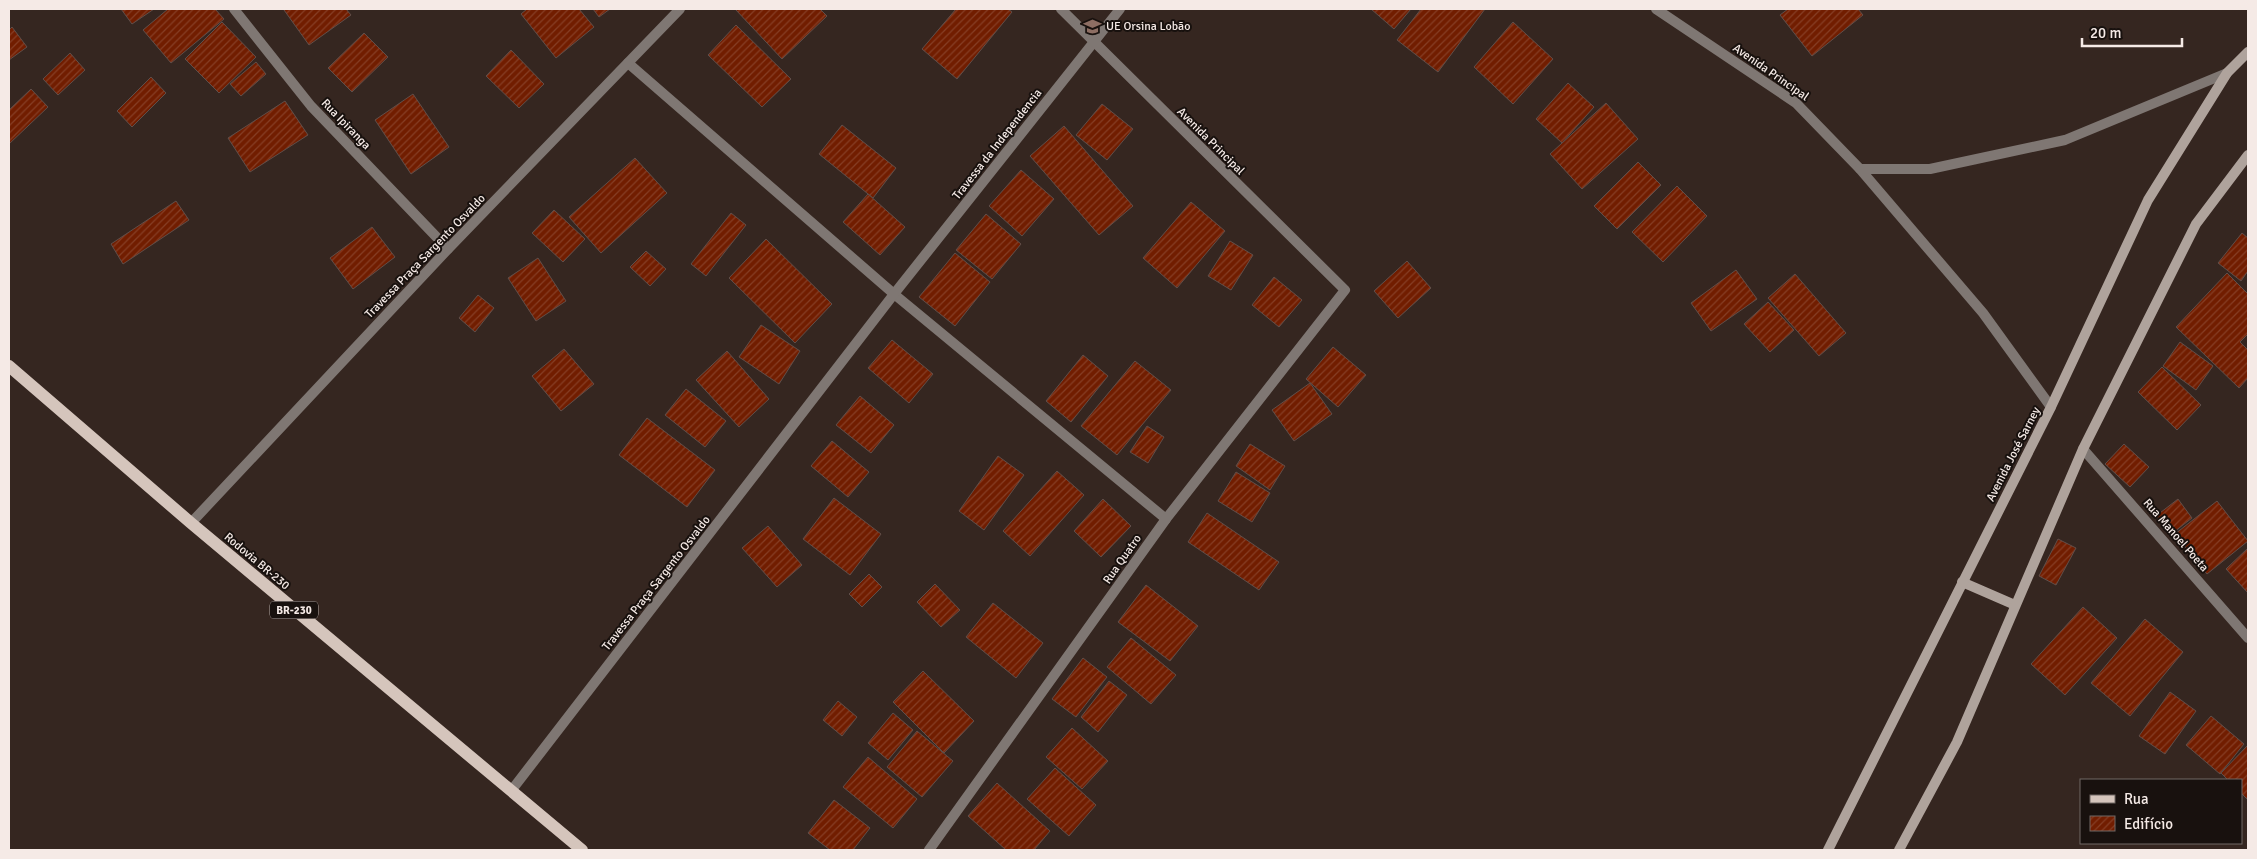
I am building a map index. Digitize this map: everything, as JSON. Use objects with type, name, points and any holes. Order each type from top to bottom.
[{"type":"main road","name":"Avenida José Sarney","points":[[1828,850],[2051,406],[2148,200],[2227,73],[2248,52]]},
{"type":"main road","points":[[1899,850],[1957,742],[2083,449],[2196,224],[2248,155]]},
{"type":"main road","name":"Rodovia BR-230","points":[[9,366],[191,523],[582,850]]},
{"type":"main road","points":[[1962,582],[2015,606]]},
{"type":"street","name":"Rua Ipiranga","points":[[234,9],[312,106],[448,249]]},
{"type":"street","name":"Travessa Praça Sargento Osvaldo","points":[[191,523],[448,249],[680,9]]},
{"type":"street","name":"Avenida Principal","points":[[1061,9],[1345,290]]},
{"type":"street","name":"Travessa da Independencia","points":[[894,294],[1120,9]]},
{"type":"street","name":"Avenida Principal","points":[[1656,9],[1796,103],[1860,169],[1984,313],[2051,406]]},
{"type":"street","points":[[628,63],[894,294],[1166,518]]},
{"type":"street","name":"Avenida José Sarney","points":[[1860,169],[1930,169],[2065,140],[2227,73]]},
{"type":"street","name":"Rua Quatro","points":[[929,850],[1166,518],[1345,290]]},
{"type":"street","name":"Travessa Praça Sargento Osvaldo","points":[[511,791],[894,294]]},
{"type":"street","name":"Rua Manoel Poeta","points":[[2083,449],[2248,638]]},
{"type":"building","points":[[121,9],[154,9],[132,24]]},
{"type":"building","points":[[168,9],[215,9],[224,19],[171,63],[143,30]]},
{"type":"building","points":[[346,9],[351,15],[309,45],[284,10]]},
{"type":"building","points":[[527,9],[579,9],[594,27],[556,58],[521,14]]},
{"type":"building","points":[[593,9],[610,9],[599,17]]},
{"type":"building","points":[[735,9],[820,9],[827,16],[782,59]]},
{"type":"building","points":[[956,9],[1008,9],[1012,12],[957,79],[922,49]]},
{"type":"building","points":[[1371,9],[1411,9],[1394,29]]},
{"type":"building","points":[[1421,9],[1485,9],[1438,72],[1397,40]]},
{"type":"building","points":[[1788,9],[1858,9],[1863,15],[1812,56],[1780,15]]},
{"type":"building","points":[[222,22],[256,57],[219,93],[185,59]]},
{"type":"building","points":[[1513,22],[1553,59],[1513,104],[1474,67]]},
{"type":"building","points":[[736,25],[791,79],[762,107],[708,55]]},
{"type":"building","points":[[12,27],[27,47],[9,60],[9,30]]},
{"type":"building","points":[[364,33],[388,57],[352,92],[328,68]]},
{"type":"building","points":[[511,50],[544,84],[519,108],[486,76]]},
{"type":"building","points":[[70,53],[85,70],[58,95],[43,79]]},
{"type":"building","points":[[256,62],[266,74],[241,96],[230,84]]},
{"type":"building","points":[[151,77],[166,93],[132,127],[117,111]]},
{"type":"building","points":[[1568,83],[1594,107],[1562,143],[1536,119]]},
{"type":"building","points":[[31,89],[48,107],[9,144],[9,110]]},
{"type":"building","points":[[413,94],[449,147],[411,174],[375,120]]},
{"type":"building","points":[[285,101],[308,135],[250,172],[228,138]]},
{"type":"building","points":[[1606,103],[1638,139],[1582,189],[1550,154]]},
{"type":"building","points":[[1102,104],[1133,129],[1107,160],[1076,135]]},
{"type":"building","points":[[842,125],[896,168],[873,198],[819,154]]},
{"type":"building","points":[[1064,126],[1133,206],[1099,235],[1030,156]]},
{"type":"building","points":[[635,158],[667,193],[601,253],[569,217]]},
{"type":"building","points":[[1638,162],[1661,185],[1617,229],[1594,206]]},
{"type":"building","points":[[1021,170],[1054,199],[1022,236],[989,206]]},
{"type":"building","points":[[1677,186],[1707,216],[1663,262],[1632,232]]},
{"type":"building","points":[[868,194],[905,227],[880,255],[843,222]]},
{"type":"building","points":[[176,201],[189,220],[123,264],[111,244]]},
{"type":"building","points":[[1191,202],[1225,231],[1177,288],[1143,258]]},
{"type":"building","points":[[554,210],[585,239],[563,262],[532,233]]},
{"type":"building","points":[[731,213],[746,225],[706,276],[691,264]]},
{"type":"building","points":[[986,214],[1021,244],[992,279],[956,250]]},
{"type":"building","points":[[372,227],[395,257],[353,289],[330,258]]},
{"type":"building","points":[[2242,233],[2248,238],[2248,271],[2241,281],[2218,263]]},
{"type":"building","points":[[766,239],[832,304],[795,343],[729,278]]},
{"type":"building","points":[[1230,241],[1253,255],[1231,290],[1208,276]]},
{"type":"building","points":[[646,251],[666,269],[650,286],[630,267]]},
{"type":"building","points":[[955,253],[990,282],[955,326],[919,297]]},
{"type":"building","points":[[538,258],[566,301],[536,321],[508,278]]},
{"type":"building","points":[[1407,261],[1431,288],[1398,318],[1374,291]]},
{"type":"building","points":[[1736,270],[1757,299],[1711,331],[1691,303]]},
{"type":"building","points":[[2227,273],[2248,294],[2248,334],[2240,342],[2248,350],[2248,378],[2239,388],[2176,327]]},
{"type":"building","points":[[1795,274],[1846,333],[1819,356],[1768,298]]},
{"type":"building","points":[[1274,277],[1302,300],[1279,327],[1252,305]]},
{"type":"building","points":[[478,295],[494,308],[475,332],[459,318]]},
{"type":"building","points":[[1768,302],[1794,330],[1770,352],[1744,324]]},
{"type":"building","points":[[761,325],[800,351],[779,384],[739,357]]},
{"type":"building","points":[[892,340],[933,374],[909,403],[868,368]]},
{"type":"building","points":[[2180,342],[2213,366],[2196,390],[2163,366]]},
{"type":"building","points":[[1333,347],[1366,375],[1338,407],[1306,379]]},
{"type":"building","points":[[564,349],[594,384],[561,411],[532,376]]},
{"type":"building","points":[[727,351],[769,399],[739,427],[696,380]]},
{"type":"building","points":[[1083,355],[1108,376],[1071,422],[1046,401]]},
{"type":"building","points":[[1135,361],[1171,390],[1117,455],[1081,426]]},
{"type":"building","points":[[2162,367],[2201,405],[2177,430],[2138,392]]},
{"type":"building","points":[[1310,383],[1332,414],[1294,441],[1272,410]]},
{"type":"building","points":[[686,389],[726,421],[705,447],[665,415]]},
{"type":"building","points":[[860,396],[894,425],[871,453],[836,425]]},
{"type":"building","points":[[647,418],[715,470],[687,507],[619,455]]},
{"type":"building","points":[[1147,426],[1164,437],[1148,463],[1130,452]]},
{"type":"building","points":[[832,441],[869,472],[848,497],[811,466]]},
{"type":"building","points":[[1250,444],[1285,466],[1270,490],[1236,466]]},
{"type":"building","points":[[2124,444],[2149,467],[2130,487],[2105,464]]},
{"type":"building","points":[[998,456],[1024,475],[984,530],[959,511]]},
{"type":"building","points":[[1057,471],[1084,495],[1030,556],[1003,531]]},
{"type":"building","points":[[1236,472],[1270,493],[1252,522],[1218,501]]},
{"type":"building","points":[[834,498],[881,534],[850,575],[803,539]]},
{"type":"building","points":[[1103,499],[1131,526],[1101,557],[1074,531]]},
{"type":"building","points":[[2178,499],[2192,518],[2170,535],[2156,516]]},
{"type":"building","points":[[2217,501],[2248,541],[2207,574],[2175,534]]},
{"type":"building","points":[[1207,513],[1279,562],[1259,590],[1188,542]]},
{"type":"building","points":[[768,526],[802,565],[777,587],[742,548]]},
{"type":"building","points":[[2058,539],[2076,548],[2056,585],[2039,576]]},
{"type":"building","points":[[2248,548],[2248,593],[2226,569]]},
{"type":"building","points":[[869,574],[882,587],[862,607],[849,594]]},
{"type":"building","points":[[935,584],[960,610],[941,627],[917,602]]},
{"type":"building","points":[[1146,585],[1198,626],[1170,661],[1118,622]]},
{"type":"building","points":[[993,603],[1043,643],[1016,678],[966,637]]},
{"type":"building","points":[[2083,607],[2117,638],[2065,695],[2031,664]]},
{"type":"building","points":[[2145,619],[2183,652],[2130,716],[2091,683]]},
{"type":"building","points":[[1131,638],[1176,675],[1151,704],[1107,667]]},
{"type":"building","points":[[1083,658],[1107,677],[1076,717],[1052,699]]},
{"type":"building","points":[[923,671],[974,721],[944,753],[893,702]]},
{"type":"building","points":[[1109,681],[1127,695],[1098,732],[1081,717]]},
{"type":"building","points":[[2170,692],[2196,711],[2165,754],[2139,736]]},
{"type":"building","points":[[838,701],[857,717],[842,736],[823,720]]},
{"type":"building","points":[[893,713],[913,730],[888,760],[868,743]]},
{"type":"building","points":[[2211,716],[2244,744],[2220,774],[2186,745]]},
{"type":"building","points":[[1072,728],[1108,761],[1082,789],[1046,757]]},
{"type":"building","points":[[917,731],[953,761],[922,797],[887,767]]},
{"type":"building","points":[[2248,745],[2248,800],[2242,794],[2242,779],[2227,779],[2221,773]]},
{"type":"building","points":[[868,757],[917,799],[893,828],[843,787]]},
{"type":"building","points":[[1055,768],[1096,805],[1069,836],[1027,799]]},
{"type":"building","points":[[997,783],[1050,831],[1034,850],[1006,850],[968,816]]},
{"type":"building","points":[[834,800],[870,828],[853,850],[830,850],[808,833]]},
{"type":"place","name":"UE Orsina Lobão","points":[[1092,26]]}]
